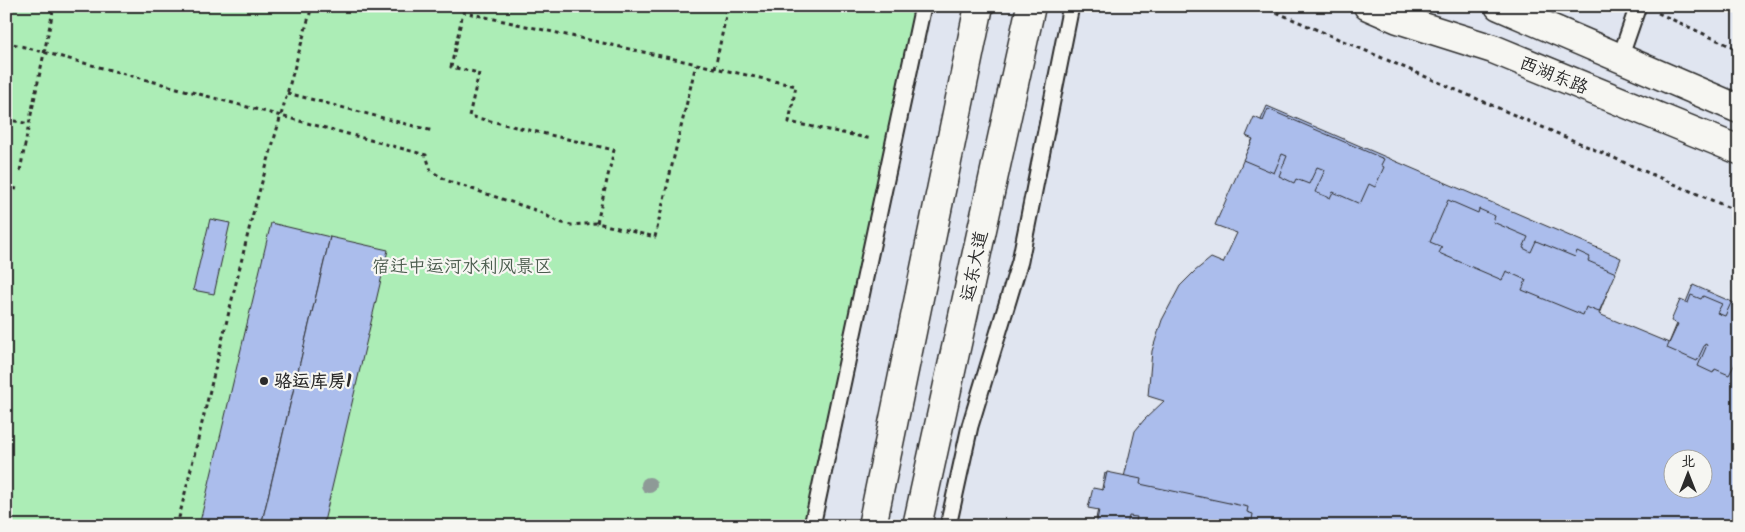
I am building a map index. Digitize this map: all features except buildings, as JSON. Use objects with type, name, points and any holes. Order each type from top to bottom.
[{"type":"main road","points":[[872,526],[979,6]]},
{"type":"main road","name":"运东大道","points":[[917,526],[1031,6]]},
{"type":"main road","name":"西湖东路","points":[[1368,6],[1398,19],[1492,49],[1739,150]]},
{"type":"main road","points":[[1499,6],[1518,12],[1620,58],[1739,108]]},
{"type":"lane","points":[[812,526],[923,6]]},
{"type":"lane","points":[[948,526],[970,426],[1020,261],[1071,6]]},
{"type":"lane","points":[[1620,58],[1645,8]]},
{"type":"path","points":[[20,171],[54,6]]},
{"type":"path","points":[[177,526],[252,217],[312,6]]},
{"type":"path","points":[[715,68],[728,6]]},
{"type":"path","points":[[1262,6],[1739,212]]},
{"type":"path","points":[[1645,8],[1739,50]]},
{"type":"path","points":[[597,223],[614,150],[469,116],[478,73],[452,67],[463,12],[796,86],[789,122],[873,139]]},
{"type":"path","points":[[6,42],[426,155],[431,171],[448,181],[538,211],[558,222],[571,225],[597,223],[655,237],[696,64]]},
{"type":"path","points":[[287,93],[432,131]]},
{"type":"path","points":[[6,119],[29,124]]},
{"type":"path","points":[[6,187],[16,189]]},
{"type":"green space","name":"宿迁中运河水利风景区","points":[[6,6],[918,6],[806,526],[6,526]]},
{"type":"place","name":"骆运库房1","points":[[264,381]]}]
